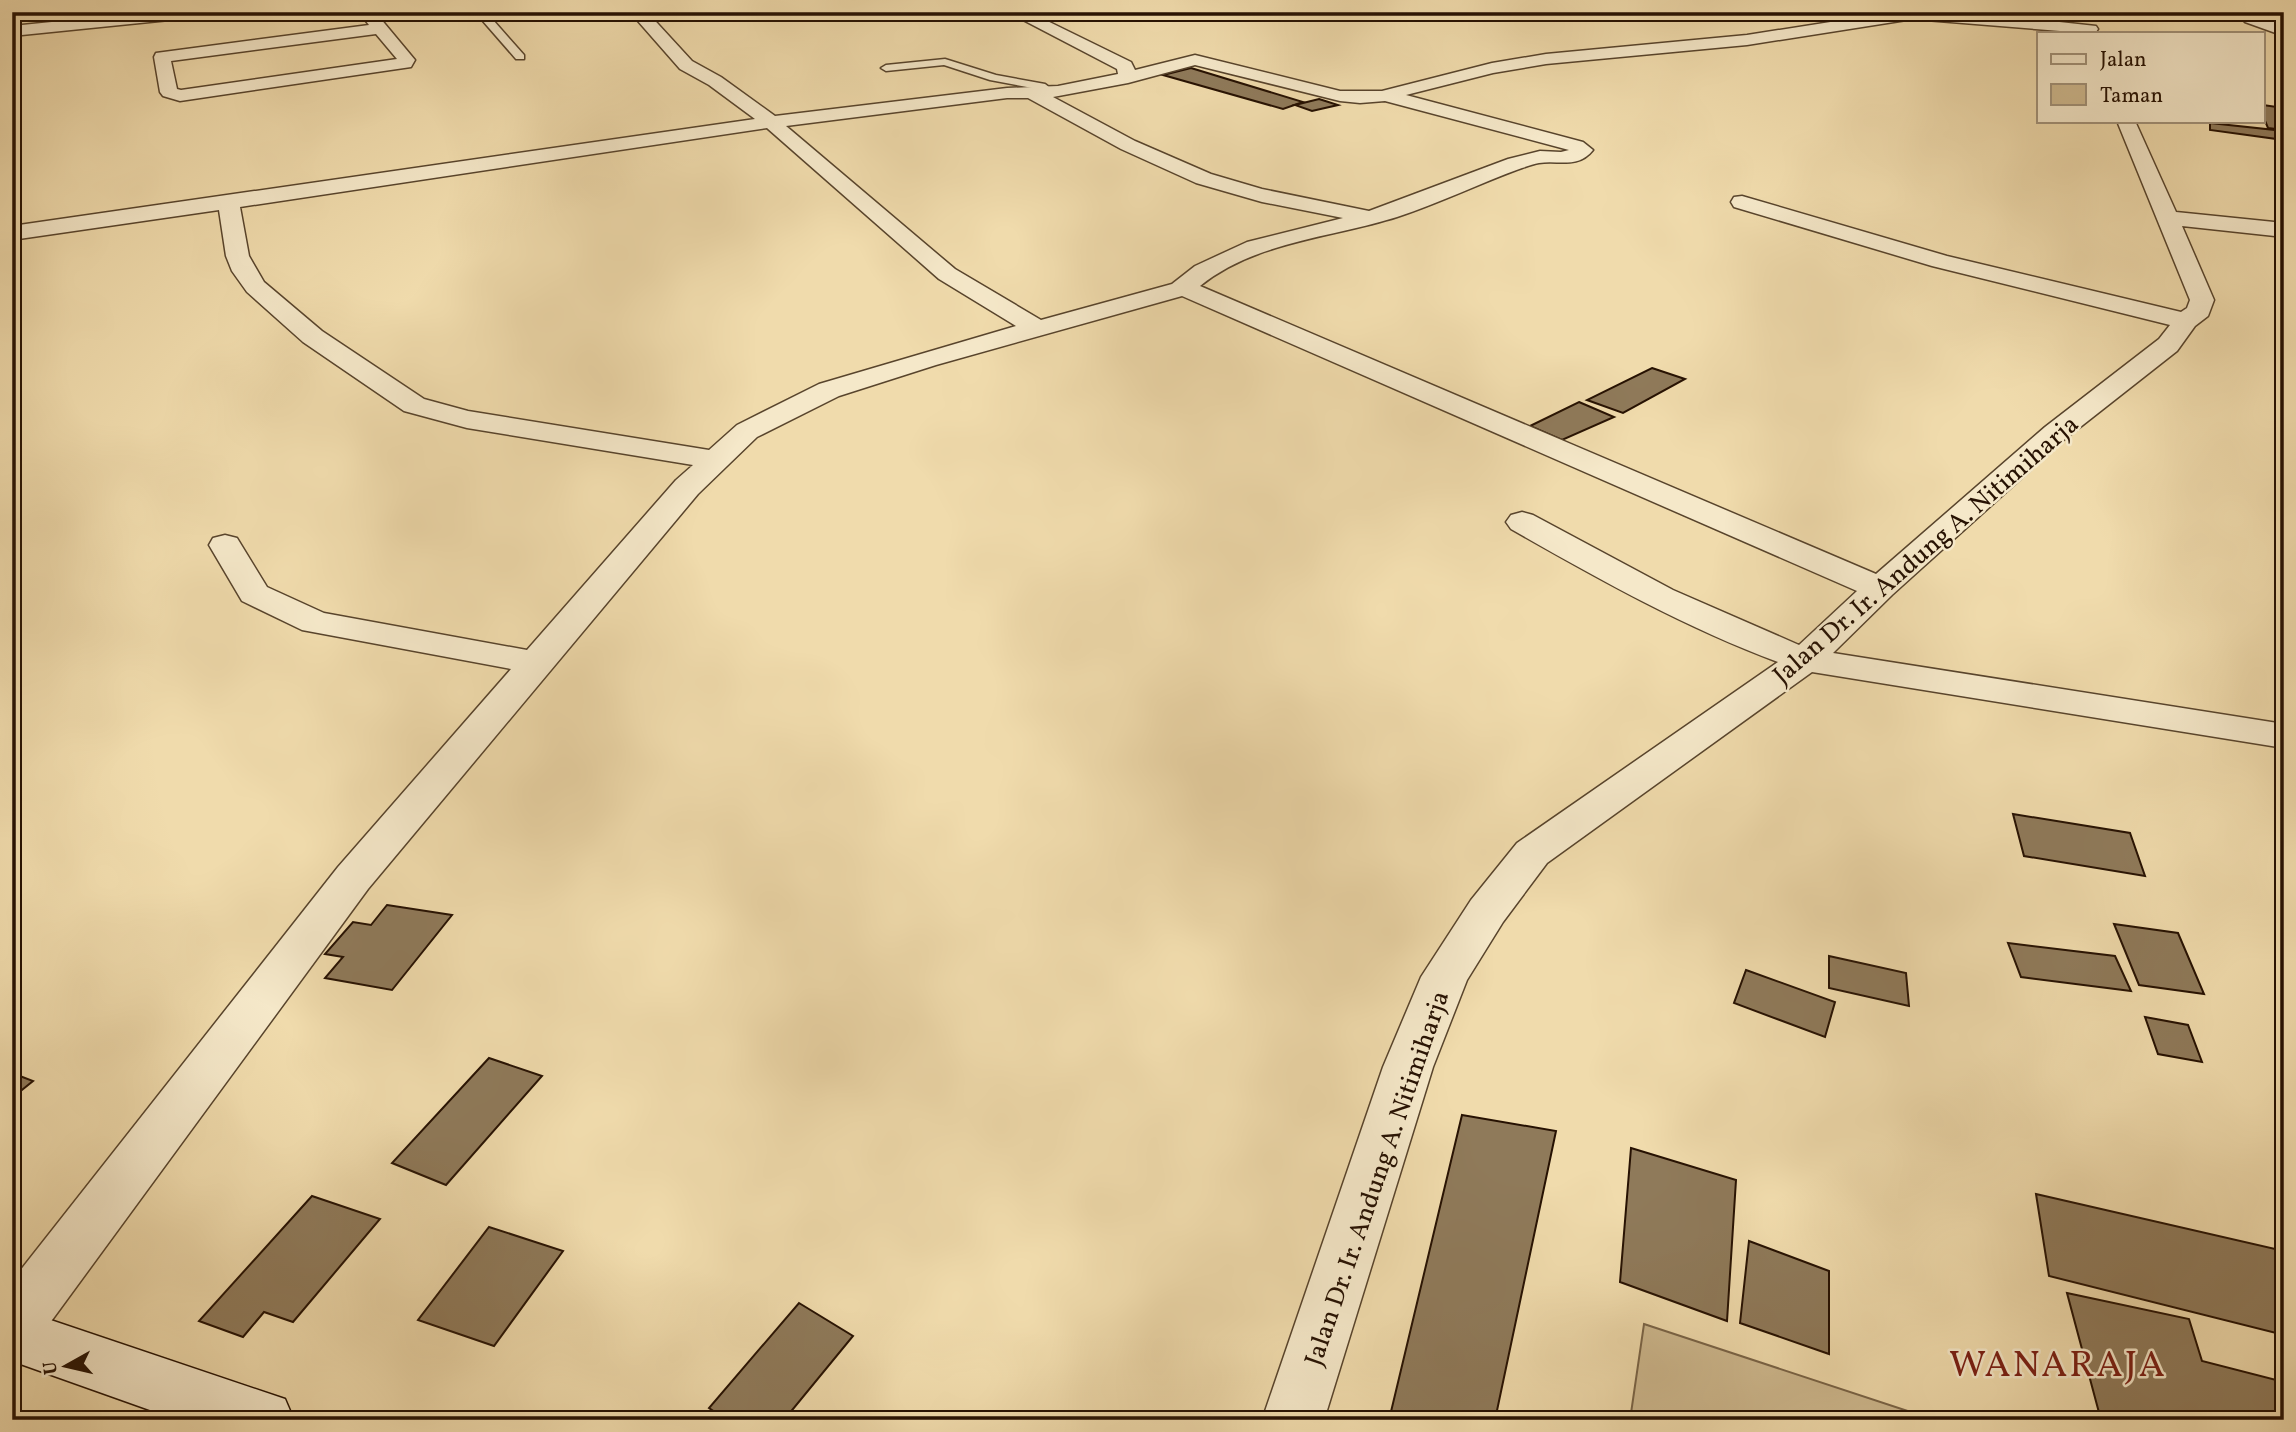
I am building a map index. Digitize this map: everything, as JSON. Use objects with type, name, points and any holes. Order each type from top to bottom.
[{"type":"street","points":[[12,31],[113,16],[199,12]]},
{"type":"street","points":[[367,12],[379,29],[386,47],[407,60],[405,63],[180,96],[169,92],[172,75],[161,59],[169,55],[379,29]]},
{"type":"street","points":[[638,12],[686,65],[715,81],[771,122],[947,274],[1039,329]]},
{"type":"street","points":[[1016,12],[1125,66],[1128,78]]},
{"type":"street","points":[[1839,12],[1870,21]]},
{"type":"street","points":[[12,233],[771,122],[1097,85],[1195,60],[1340,96],[1360,98],[1385,95],[1492,68],[1546,59],[1747,40],[1913,14],[1933,13],[2091,31],[2084,12]]},
{"type":"street","points":[[2244,12],[2251,19],[2284,31]]},
{"type":"street","points":[[1039,92],[1121,140],[1228,187],[1373,217]]},
{"type":"street","points":[[12,1327],[352,878],[687,487],[747,430],[829,390],[1181,289],[1195,277],[1238,251],[1373,217],[1534,157],[1561,160],[1583,150],[1385,95]]},
{"type":"street","name":"Jalan Dr. Ir. Andung A. Nitimiharja","points":[[1293,1420],[1408,1067],[1445,977],[1487,911],[1532,853],[1805,660],[1880,588],[2055,433],[2168,345],[2186,321],[2199,311],[2202,300],[2126,122]]},
{"type":"street","points":[[1742,202],[1927,257],[2186,321]]},
{"type":"street","points":[[229,203],[242,269],[261,295],[414,405],[467,419],[716,460]]},
{"type":"street","points":[[2166,218],[2284,230]]},
{"type":"street","points":[[1181,289],[1214,300],[1880,588]]},
{"type":"street","points":[[1522,522],[1663,599],[1735,634],[1805,660],[2284,736]]},
{"type":"street","points":[[225,545],[254,594],[315,622],[537,663]]},
{"type":"street","points":[[12,1334],[263,1420]]},
{"type":"lane","points":[[480,12],[520,57]]},
{"type":"lane","points":[[886,68],[945,62],[994,78],[1041,86],[1039,92]]},
{"type":"green space","points":[[1644,1324],[1935,1420],[1630,1420]]},
{"type":"building","points":[[1191,68],[1303,102],[1283,109],[1163,75]]},
{"type":"building","points":[[1319,99],[1338,105],[1312,111],[1295,105]]},
{"type":"building","points":[[2264,105],[2284,108],[2284,130],[2268,128],[2264,118]]},
{"type":"building","points":[[2210,123],[2284,131],[2284,140],[2210,130]]},
{"type":"building","points":[[1652,368],[1685,379],[1623,413],[1587,400]]},
{"type":"building","points":[[1579,402],[1614,417],[1562,440],[1530,426]]},
{"type":"building","points":[[2013,814],[2130,833],[2145,876],[2024,856]]},
{"type":"building","points":[[387,905],[452,915],[392,990],[325,978],[343,957],[325,954],[353,922],[371,925]]},
{"type":"building","points":[[2114,924],[2178,933],[2204,994],[2139,985]]},
{"type":"building","points":[[2008,943],[2115,956],[2131,991],[2021,977]]},
{"type":"building","points":[[1829,956],[1906,973],[1909,1006],[1829,988]]},
{"type":"building","points":[[1746,970],[1835,1002],[1825,1037],[1734,1003]]},
{"type":"building","points":[[2145,1017],[2188,1025],[2202,1062],[2158,1054]]},
{"type":"building","points":[[489,1058],[542,1076],[446,1185],[392,1163]]},
{"type":"building","points":[[12,1073],[33,1081],[12,1098]]},
{"type":"building","points":[[1462,1115],[1556,1131],[1495,1420],[1389,1420]]},
{"type":"building","points":[[1631,1148],[1736,1180],[1727,1321],[1620,1282]]},
{"type":"building","points":[[2036,1194],[2284,1251],[2284,1335],[2049,1276]]},
{"type":"building","points":[[312,1196],[380,1219],[293,1322],[264,1312],[243,1337],[199,1321]]},
{"type":"building","points":[[489,1227],[563,1251],[494,1346],[418,1320]]},
{"type":"building","points":[[1749,1241],[1829,1271],[1829,1354],[1740,1323]]},
{"type":"building","points":[[2067,1293],[2189,1319],[2202,1361],[2284,1382],[2284,1420],[2101,1420]]},
{"type":"building","points":[[799,1303],[853,1336],[784,1420],[727,1420],[709,1408]]},
{"type":"district","name":"WANARAJA","points":[[2058,1363]]}]
